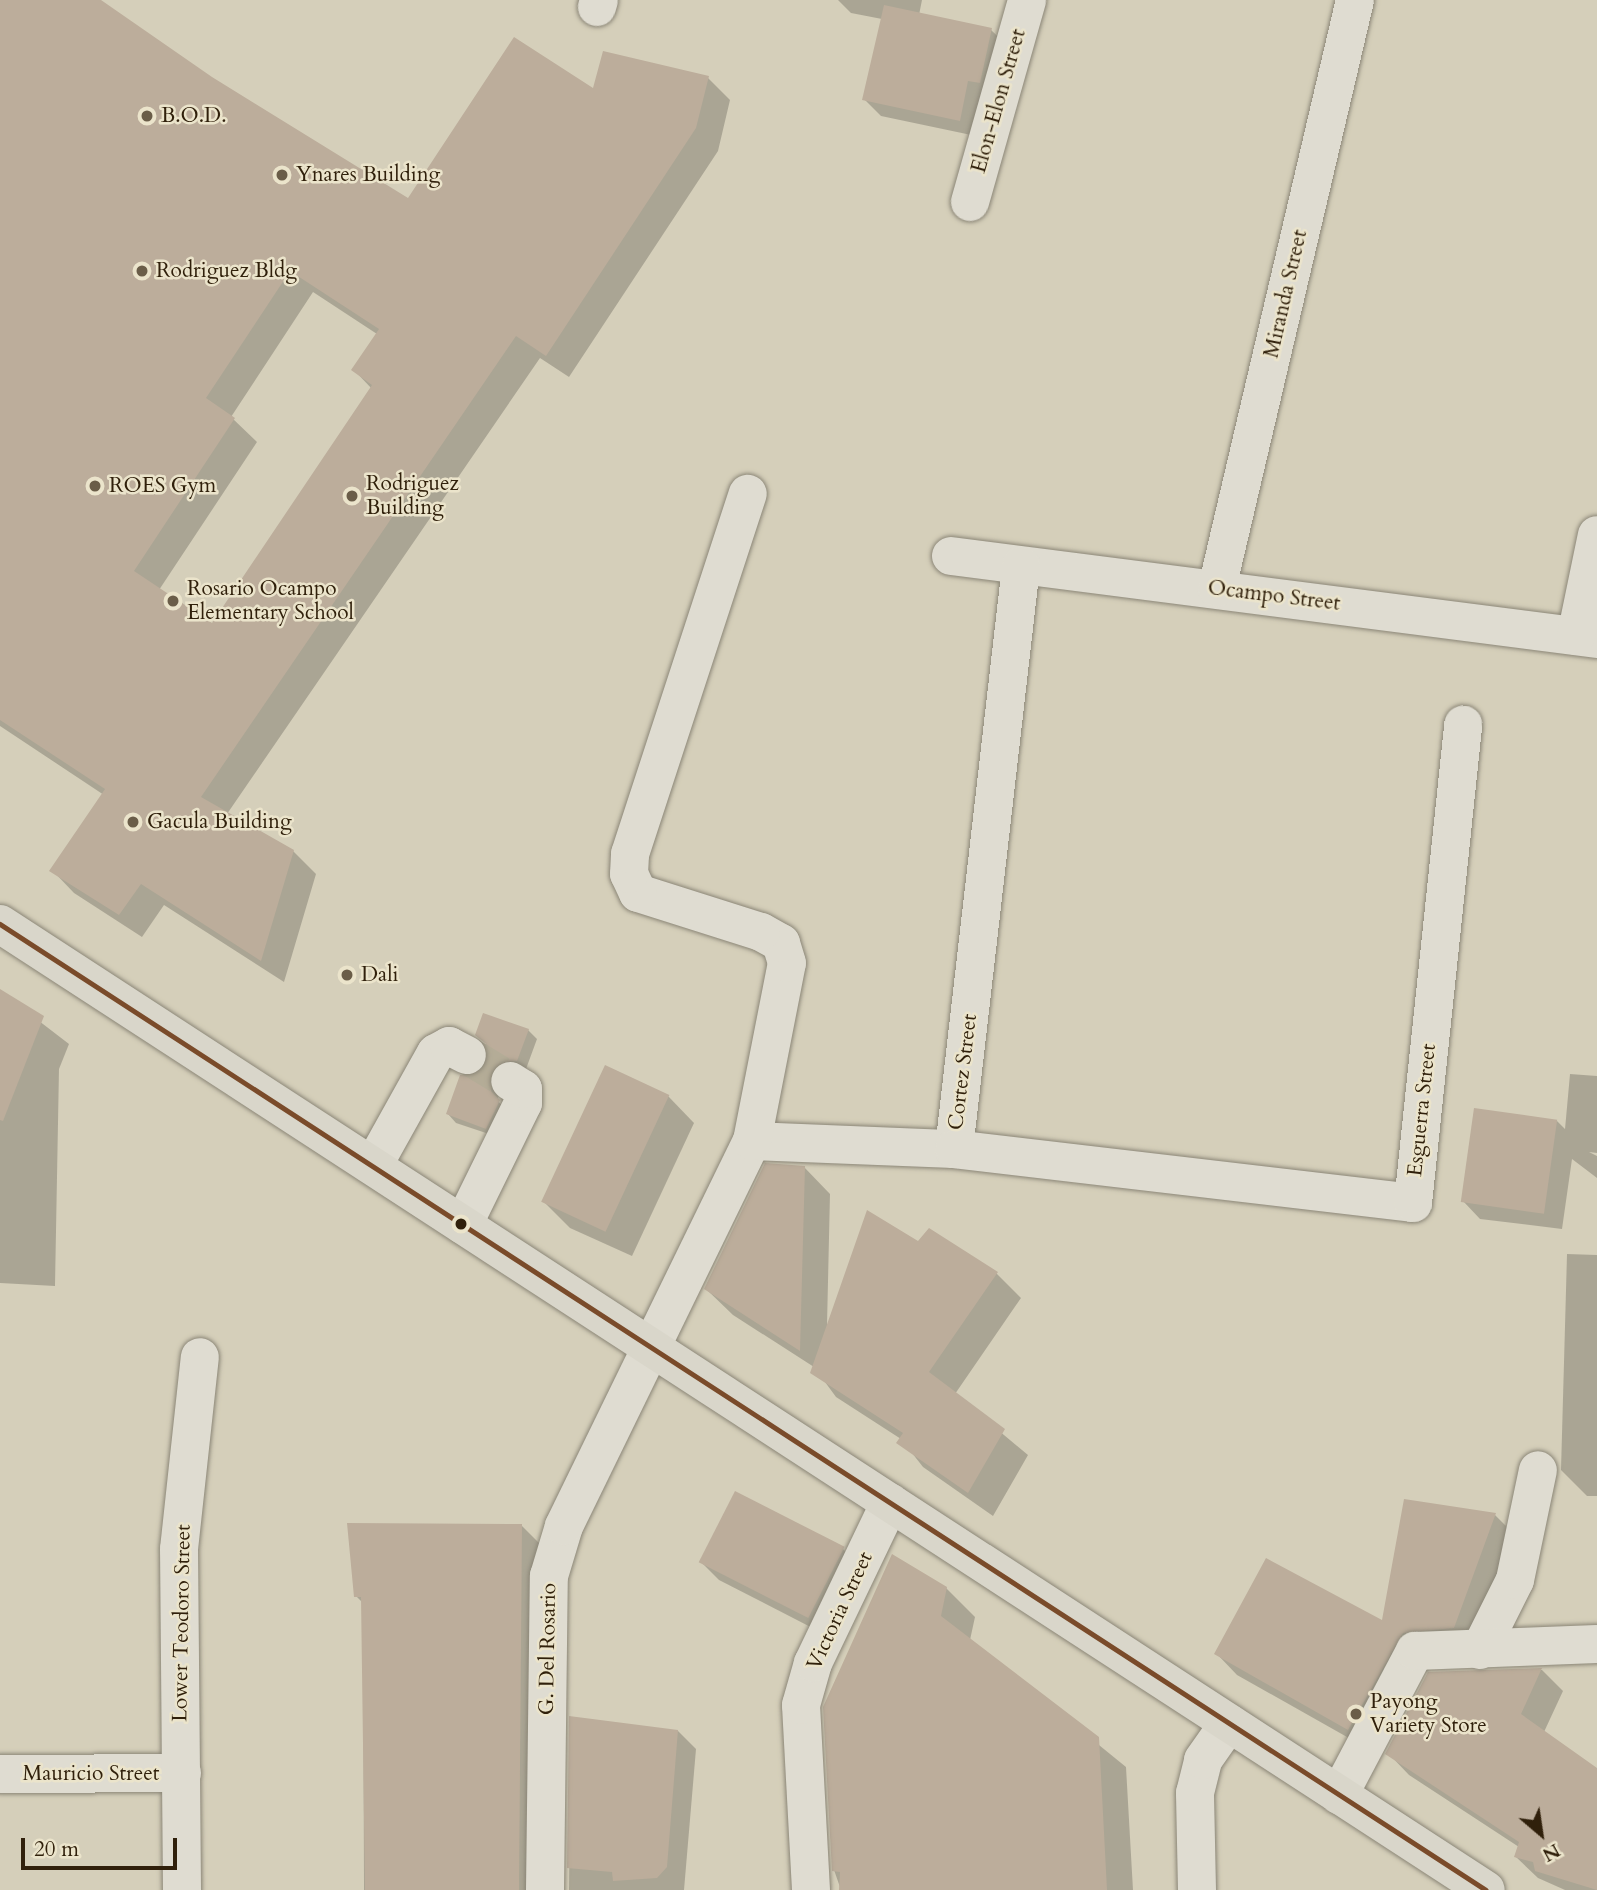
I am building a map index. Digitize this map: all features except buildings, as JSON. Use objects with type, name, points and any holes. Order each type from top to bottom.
[{"type":"main road","points":[[0,924],[1486,1890]]},
{"type":"street","name":"Elon-Elon Street","points":[[970,202],[1027,0]]},
{"type":"street","name":"Miranda Street","points":[[1217,589],[1355,0]]},
{"type":"street","points":[[649,1346],[752,1141],[787,963],[781,943],[638,893],[629,874],[748,494]]},
{"type":"street","points":[[1586,638],[1597,534]]},
{"type":"street","name":"Ocampo Street","points":[[951,556],[1586,638]]},
{"type":"street","name":"Cortez Street","points":[[752,1141],[954,1149],[1021,566]]},
{"type":"street","name":"Esguerra Street","points":[[954,1149],[1413,1203],[1463,725]]},
{"type":"street","points":[[373,1167],[436,1053],[449,1046],[467,1055]]},
{"type":"street","points":[[463,1225],[523,1103],[523,1089],[510,1081]]},
{"type":"street","name":"G. Del Rosario","points":[[545,1890],[549,1576],[565,1526],[649,1346]]},
{"type":"street","name":"Lower Teodoro Street","points":[[182,1890],[179,1549],[201,1357]]},
{"type":"street","points":[[1480,1650],[1515,1580],[1538,1470]]},
{"type":"street","name":"Victoria Street","points":[[811,1890],[801,1705],[813,1663],[890,1502]]},
{"type":"street","points":[[1339,1795],[1415,1651],[1597,1644]]},
{"type":"street","points":[[1197,1890],[1195,1793],[1203,1760],[1228,1723]]},
{"type":"street","name":"Mauricio Street","points":[[0,1774],[181,1773]]},
{"type":"tunnel","points":[[467,1055],[510,1081]]},
{"type":"transit line","points":[[0,924],[1486,1890]]},
{"type":"place","name":"B.O.D.","points":[[147,116]]},
{"type":"place","name":"Ynares Building","points":[[282,175]]},
{"type":"place","name":"Rodriguez Bldg","points":[[142,271]]},
{"type":"place","name":"ROES Gym","points":[[95,486]]},
{"type":"place","name":"Rodriguez Building","points":[[352,496]]},
{"type":"place","name":"Rosario Ocampo Elementary School","points":[[173,601]]},
{"type":"place","name":"Gacula Building","points":[[133,822]]},
{"type":"place","name":"Dali","points":[[347,975]]},
{"type":"place","name":"Payong Variety Store","points":[[1356,1714]]}]
